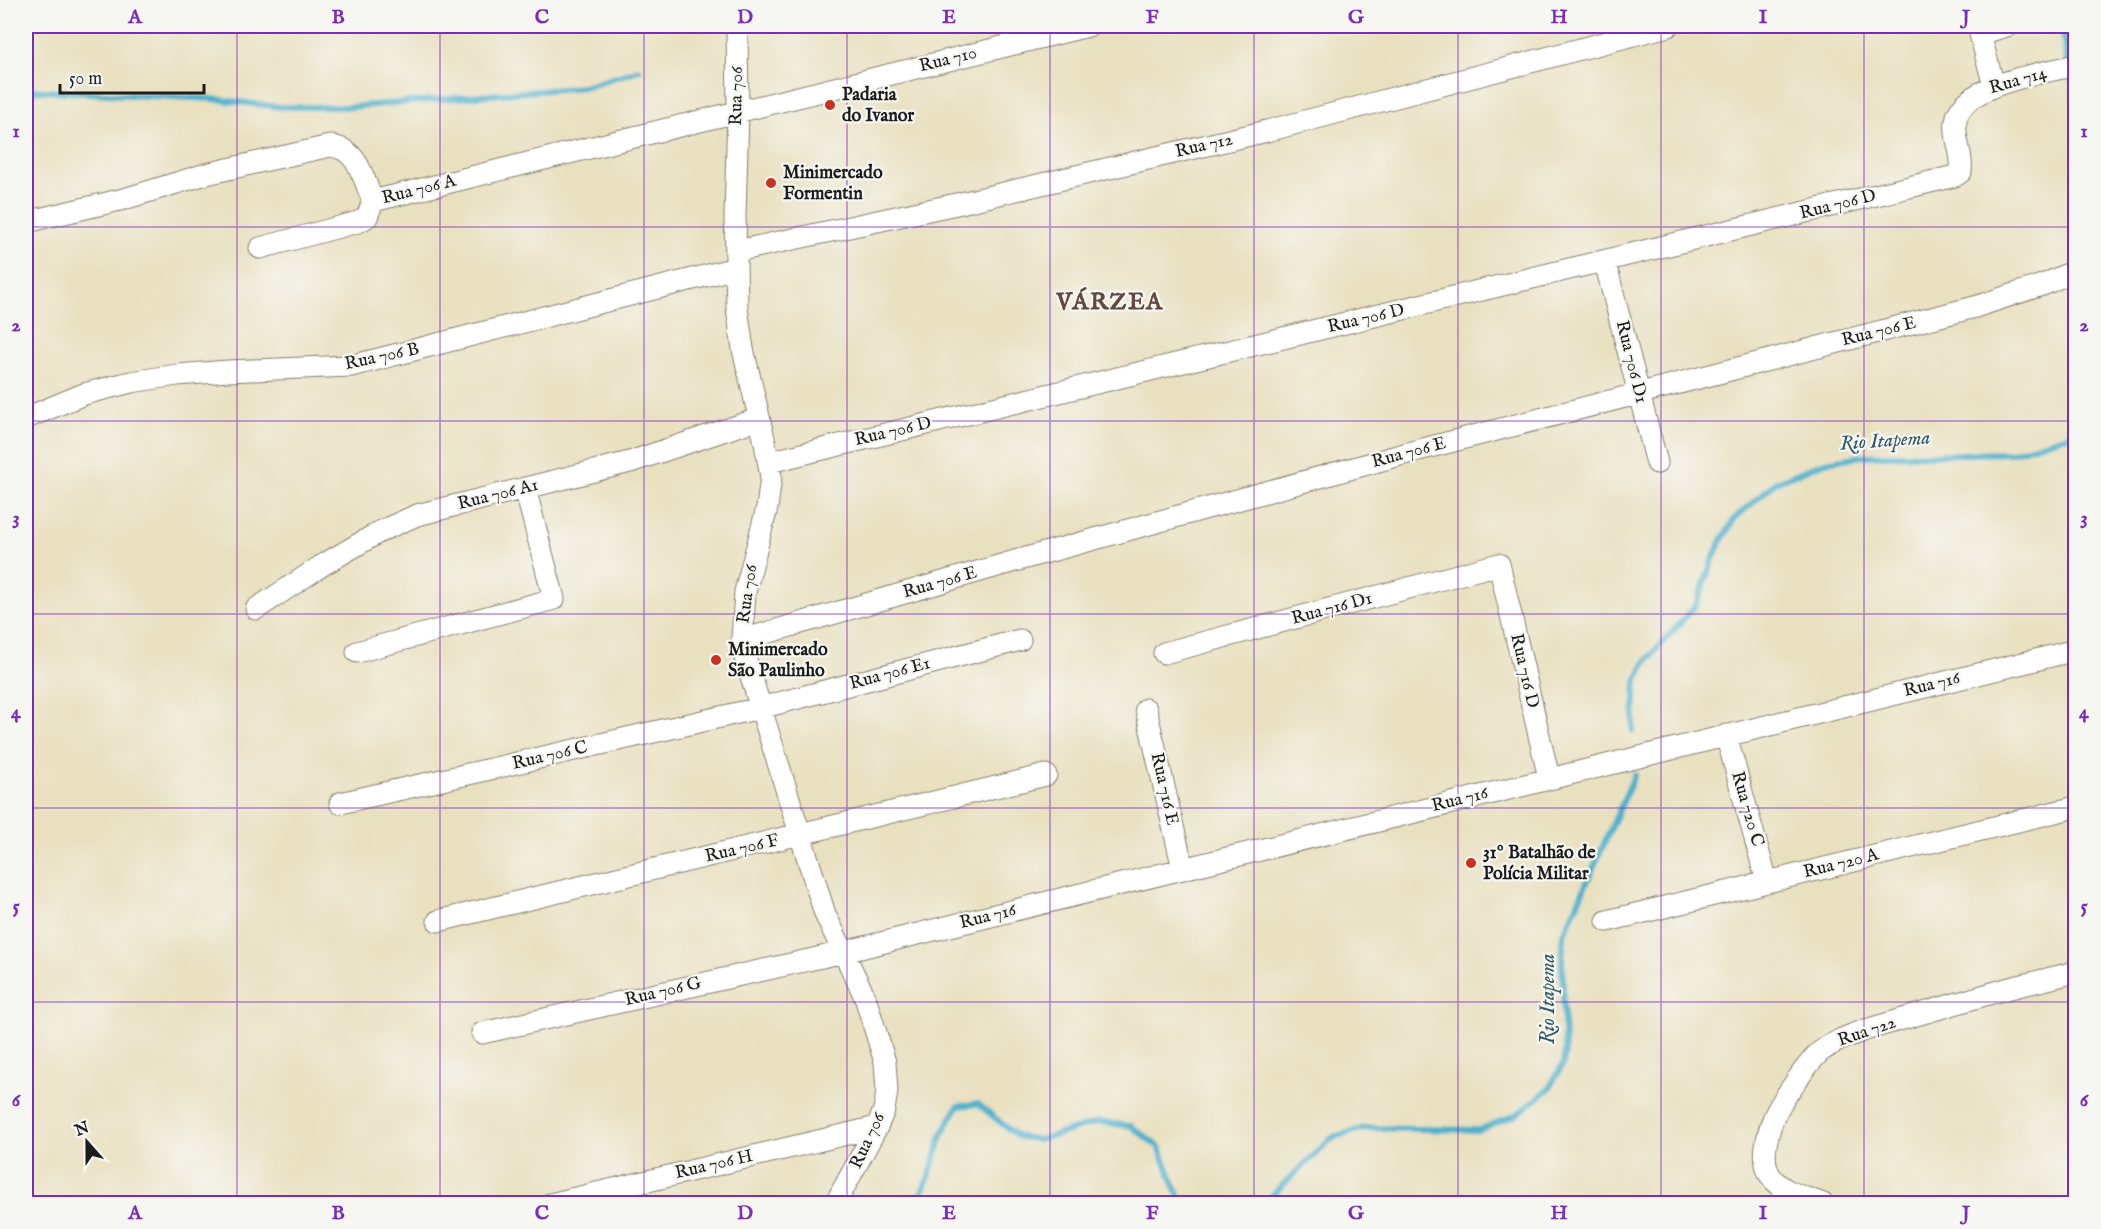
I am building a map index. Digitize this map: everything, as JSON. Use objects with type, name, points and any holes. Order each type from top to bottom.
[{"type":"street","name":"Rua 706","points":[[737,26],[738,111],[735,216],[739,328],[769,462],[770,492],[745,592],[742,640],[747,668],[825,914],[865,997],[885,1062],[884,1110],[835,1203]]},
{"type":"street","name":"Rua 710","points":[[738,111],[1088,26]]},
{"type":"street","name":"Rua 712","points":[[736,260],[961,203],[1267,131],[1668,26]]},
{"type":"street","points":[[1994,86],[1980,33],[2007,26]]},
{"type":"street","name":"Rua 714","points":[[1961,172],[1962,165],[1955,130],[1956,119],[1967,100],[1994,86],[2068,67]]},
{"type":"street","name":"Rua 706 A","points":[[26,222],[124,199],[206,174],[330,146],[348,150],[354,158],[373,201],[738,111]]},
{"type":"street","name":"Rua 706 D","points":[[769,462],[1955,176],[1961,172]]},
{"type":"street","points":[[260,248],[358,222],[367,217],[373,201]]},
{"type":"street","name":"Rua 706 B","points":[[26,418],[84,394],[130,382],[177,375],[351,366],[736,260]]},
{"type":"street","name":"Rua 706 D1","points":[[1605,261],[1657,463]]},
{"type":"street","name":"Rua 706 E","points":[[742,640],[1027,558],[1415,452],[1975,307],[2045,284],[2076,270]]},
{"type":"street","name":"Rua 706 A1","points":[[256,609],[321,566],[398,522],[417,515],[630,462],[758,420]]},
{"type":"street","points":[[357,652],[554,599],[525,488]]},
{"type":"street","name":"Rua 716 D1","points":[[1164,653],[1499,564]]},
{"type":"street","name":"Rua 716 D","points":[[1499,564],[1549,778]]},
{"type":"street","name":"Rua 706 E1","points":[[760,708],[1020,640]]},
{"type":"street","name":"Rua 716","points":[[844,952],[2076,650]]},
{"type":"street","name":"Rua 706 C","points":[[340,804],[760,708]]},
{"type":"street","name":"Rua 716 E","points":[[1146,709],[1183,869]]},
{"type":"street","name":"Rua 720 C","points":[[1726,735],[1767,882]]},
{"type":"street","name":"Rua 706 F","points":[[438,921],[1046,775]]},
{"type":"street","name":"Rua 720 A","points":[[1608,921],[2076,807]]},
{"type":"street","name":"Rua 706 G","points":[[482,1032],[844,952]]},
{"type":"street","name":"Rua 722","points":[[1823,1203],[1782,1187],[1772,1179],[1766,1162],[1774,1116],[1817,1054],[1844,1038],[1865,1030],[2006,989],[2076,972]]},
{"type":"street","name":"Rua 706 H","points":[[550,1203],[877,1127]]},
{"type":"waterway","name":"Rio Itapema","points":[[2061,26],[2076,103]]},
{"type":"waterway","points":[[26,90],[214,99],[280,107],[351,107],[583,87],[639,70]]},
{"type":"waterway","name":"Rio Itapema","points":[[1633,731],[1636,681],[1647,660],[1696,605],[1717,549],[1734,519],[1776,482],[1825,462],[1862,456],[2010,453],[2067,436],[2076,428]]},
{"type":"waterway","name":"Rio Itapema","points":[[1263,1204],[1333,1137],[1365,1128],[1479,1130],[1516,1115],[1548,1090],[1563,1064],[1565,1049],[1562,959],[1564,934],[1635,774]]},
{"type":"waterway","name":"Rio Itapema","points":[[916,1204],[929,1177],[943,1132],[958,1106],[978,1104],[1017,1136],[1039,1140],[1098,1122],[1131,1126],[1159,1147],[1182,1204]]},
{"type":"place","name":"Padaria do Ivanor","points":[[830,105]]},
{"type":"place","name":"Minimercado Formentin","points":[[771,183]]},
{"type":"place","name":"Minimercado São Paulinho","points":[[716,660]]},
{"type":"place","name":"31º Batalhão de Polícia Militar","points":[[1471,863]]},
{"type":"district","name":"VÁRZEA","points":[[1110,302]]}]
